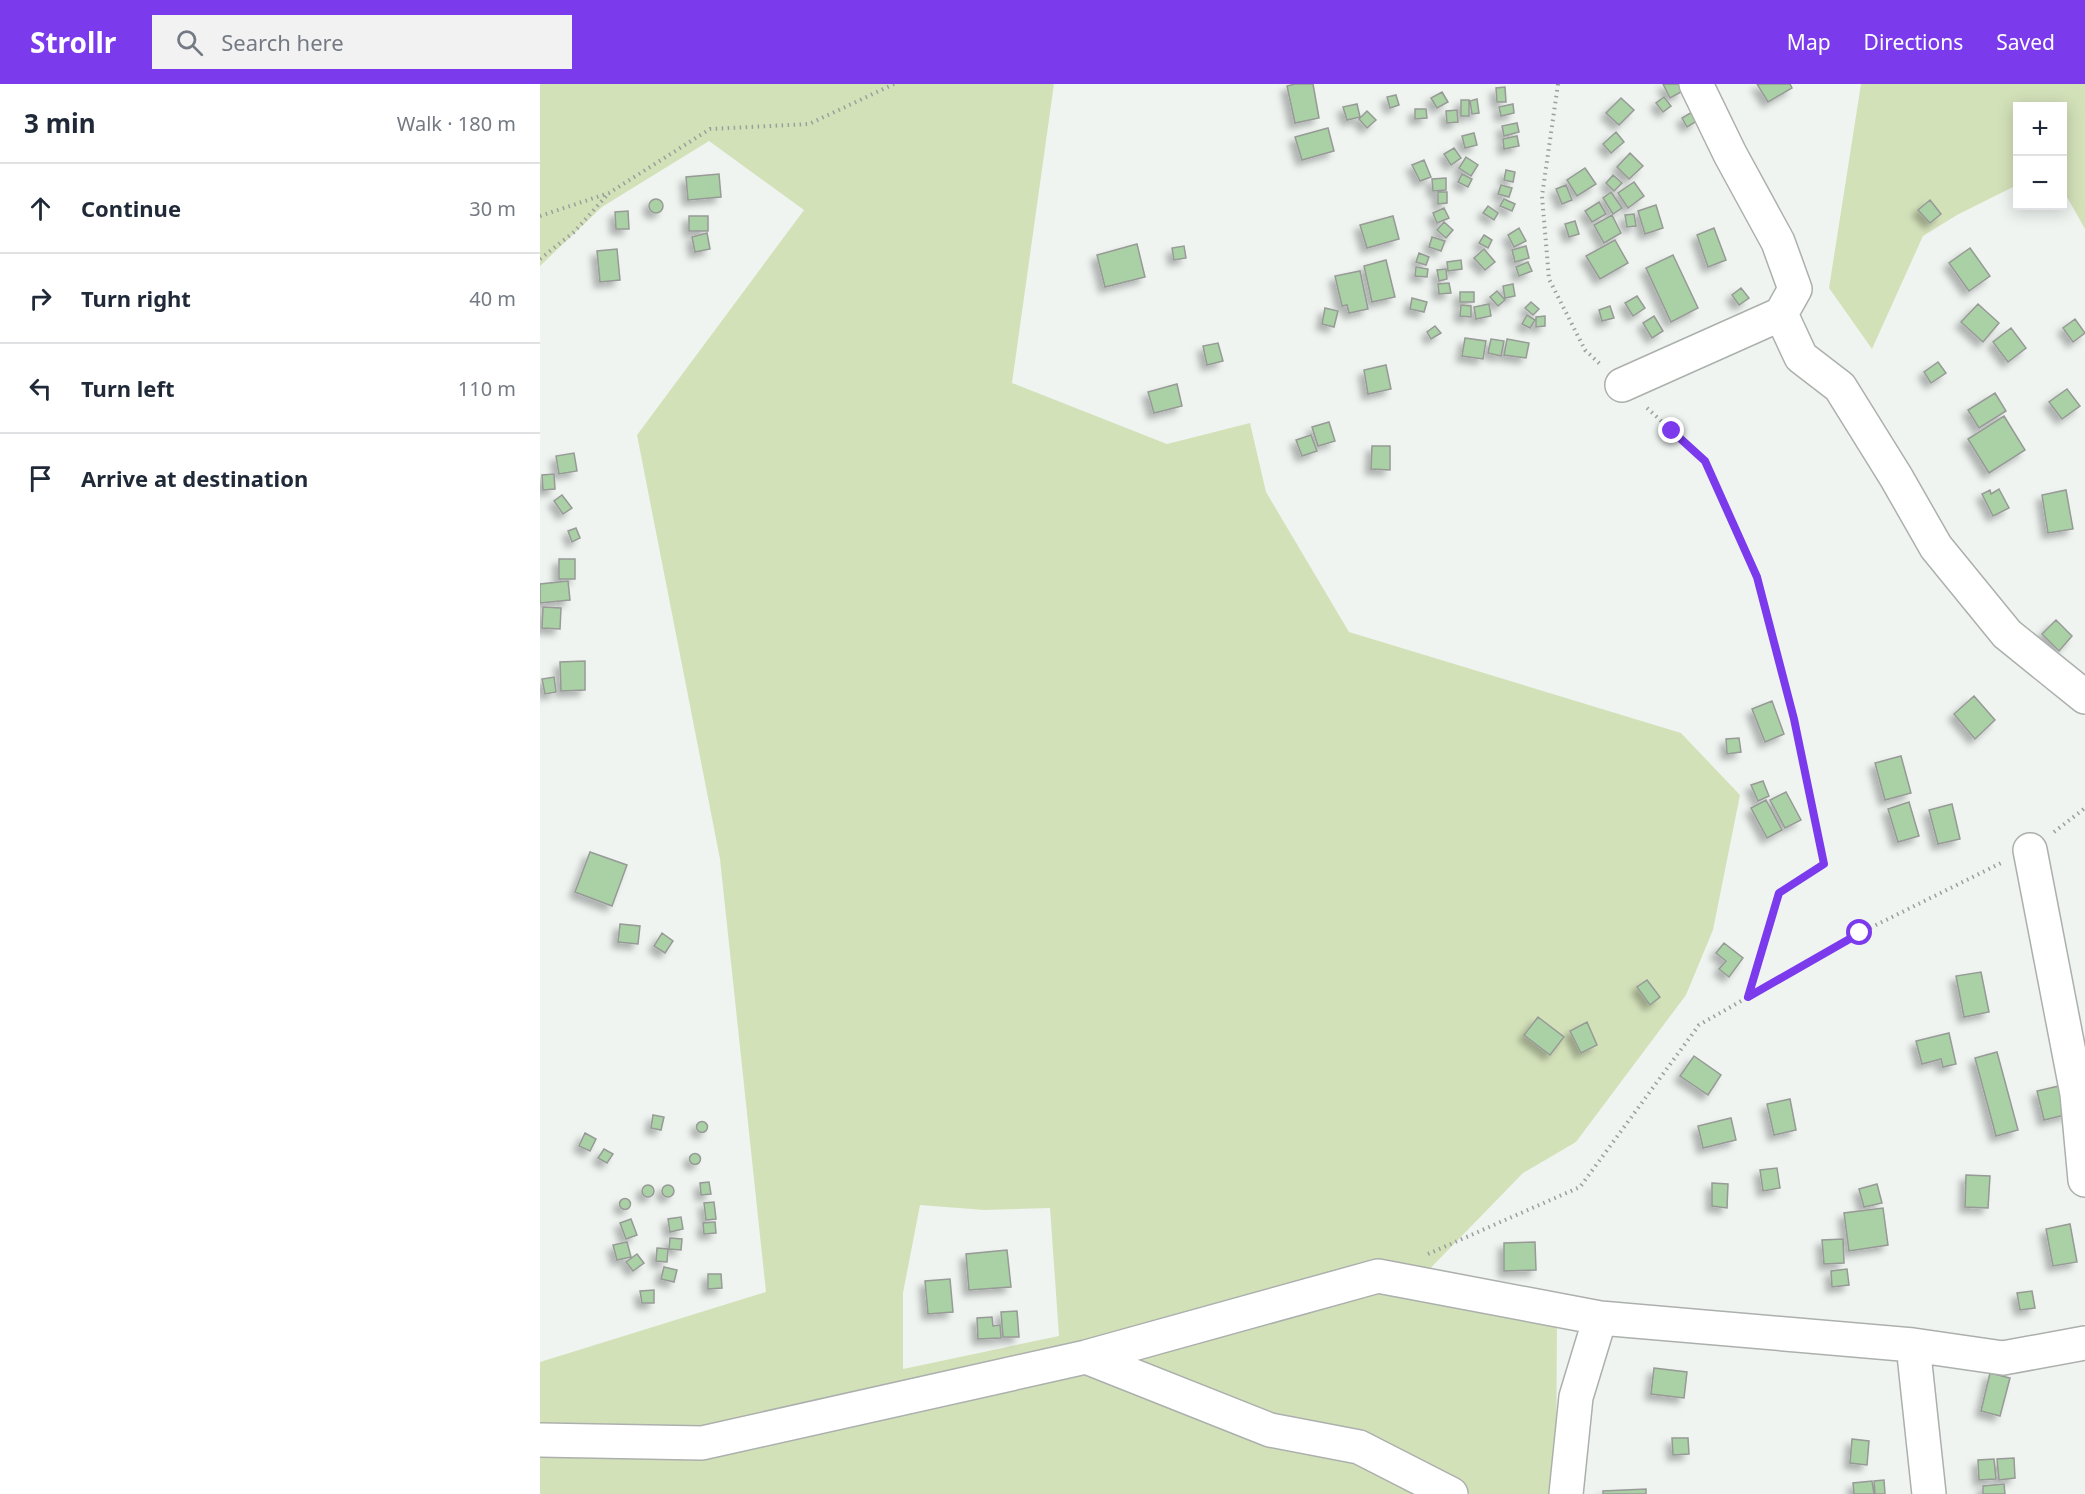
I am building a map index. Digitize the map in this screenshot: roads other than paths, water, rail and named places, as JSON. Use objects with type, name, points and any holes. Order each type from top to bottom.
[{"type":"street","points":[[1622,385],[1781,314],[1795,289],[1781,252],[1696,84]]},
{"type":"street","points":[[1781,314],[1801,357],[1840,387],[1936,546],[2007,634],[2085,697]]},
{"type":"street","points":[[2030,850],[2077,1094],[2085,1180]]},
{"type":"street","points":[[540,1440],[702,1443],[1086,1357],[1378,1276],[1600,1318],[1913,1345],[2003,1358],[2085,1343]]},
{"type":"street","points":[[1566,1494],[1576,1397],[1600,1318]]},
{"type":"street","points":[[1913,1345],[1929,1494]]},
{"type":"street","points":[[1086,1357],[1270,1430],[1359,1447],[1451,1494]]}]
